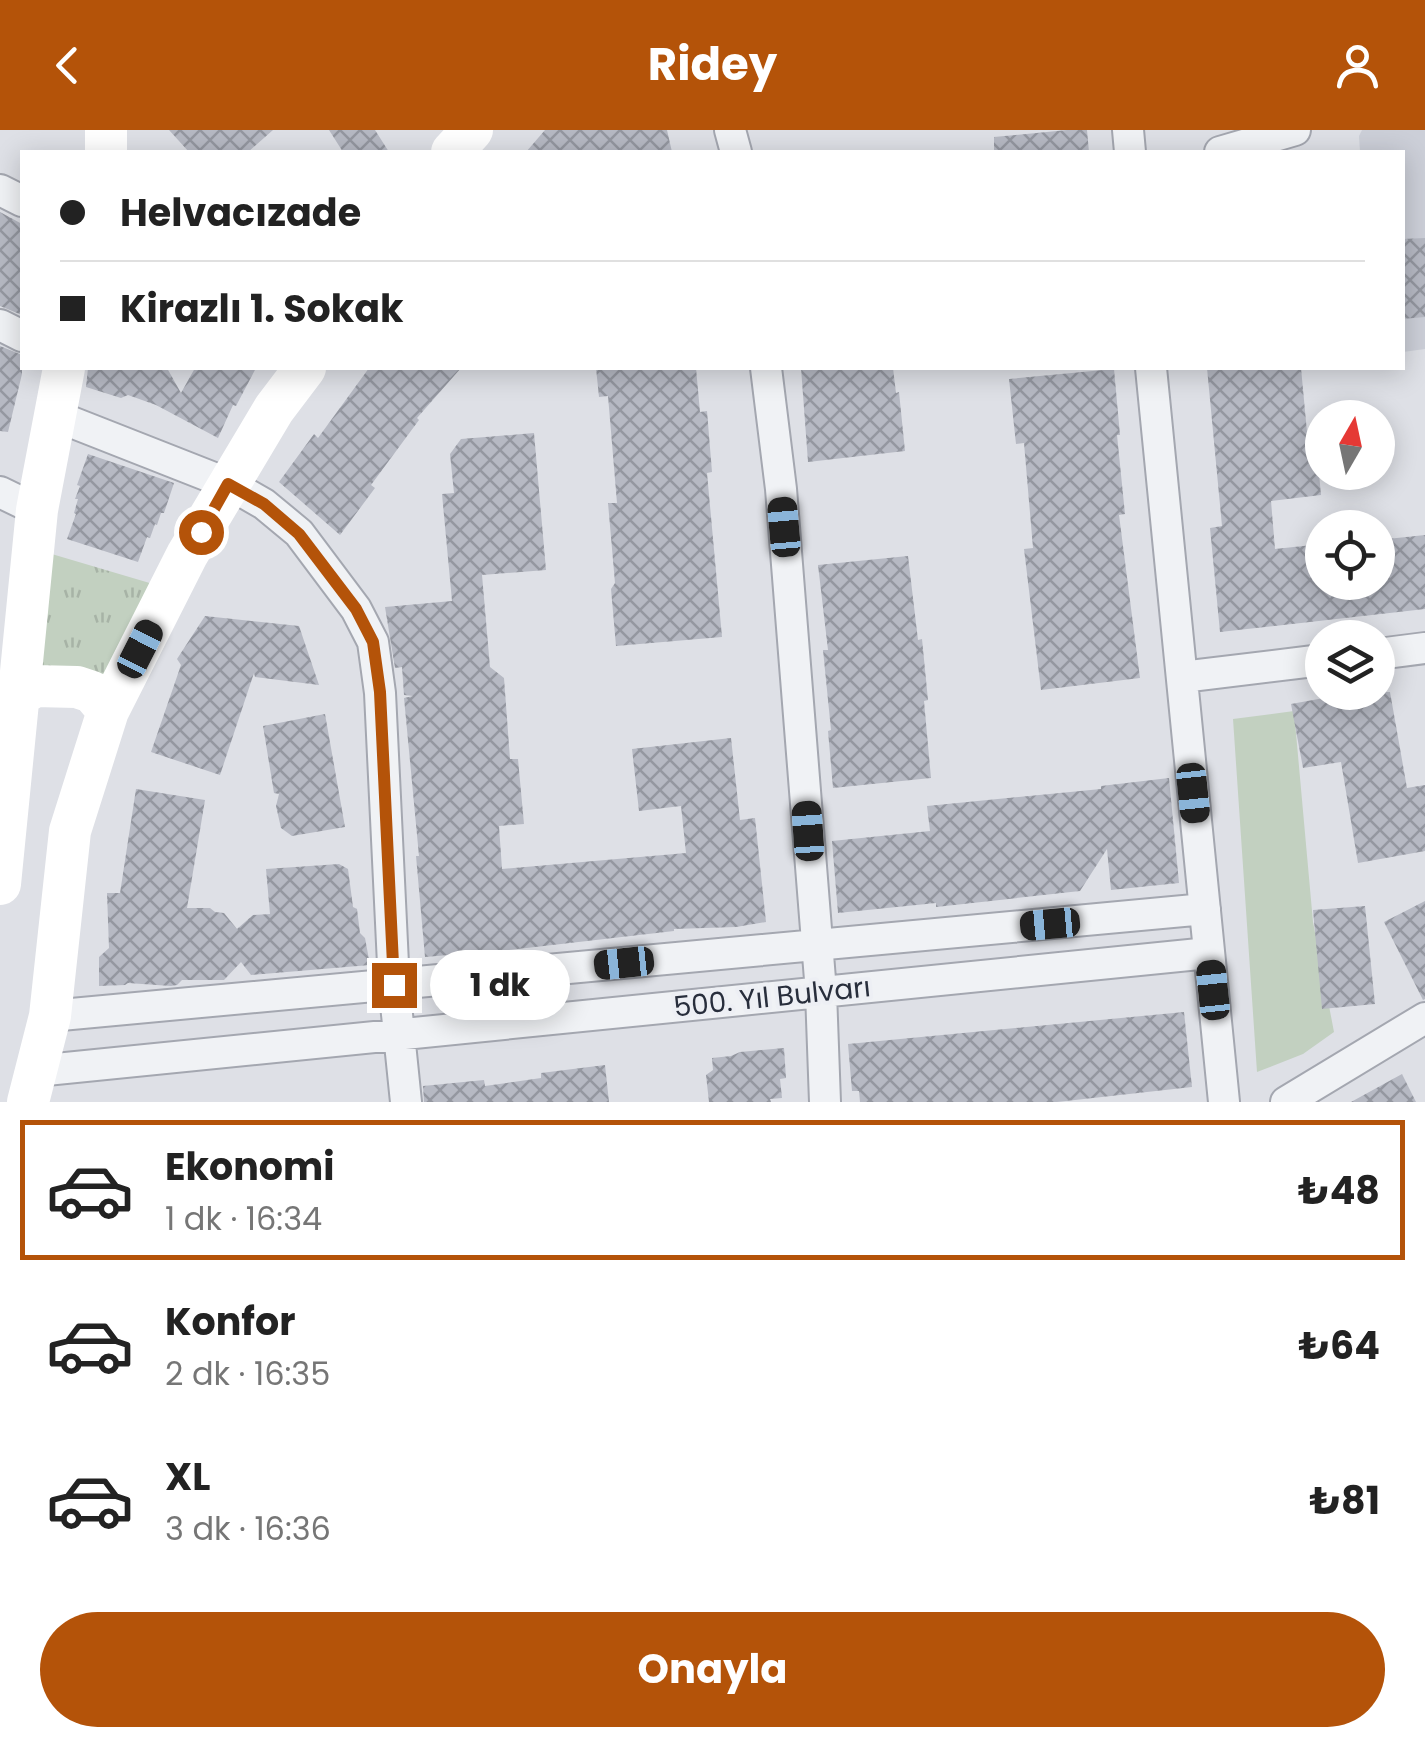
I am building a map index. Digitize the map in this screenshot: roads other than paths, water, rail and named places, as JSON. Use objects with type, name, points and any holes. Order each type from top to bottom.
[{"type":"main road","points":[[0,884],[18,501],[56,416],[64,370]]},
{"type":"main road","points":[[21,1077],[50,1016],[70,832],[108,712],[187,555],[274,409],[303,370]]},
{"type":"main road","points":[[8,693],[35,686],[77,687],[92,692],[108,712]]},
{"type":"street","points":[[1227,150],[1295,130]]},
{"type":"street","points":[[766,370],[781,489],[821,992],[825,1102]]},
{"type":"street","points":[[1151,370],[1224,1102]]},
{"type":"street","points":[[56,416],[228,484],[264,504],[299,534],[356,609],[373,642],[380,692],[394,985],[406,1102]]},
{"type":"street","points":[[1395,653],[1425,650]]},
{"type":"street","points":[[1182,677],[1305,662]]},
{"type":"street","name":"500. Yıl Bulvarı","points":[[50,1016],[1204,909]]},
{"type":"street","name":"500. Yıl Bulvarı","points":[[21,1077],[1209,953]]},
{"type":"street","points":[[1286,1102],[1425,1018]]}]
